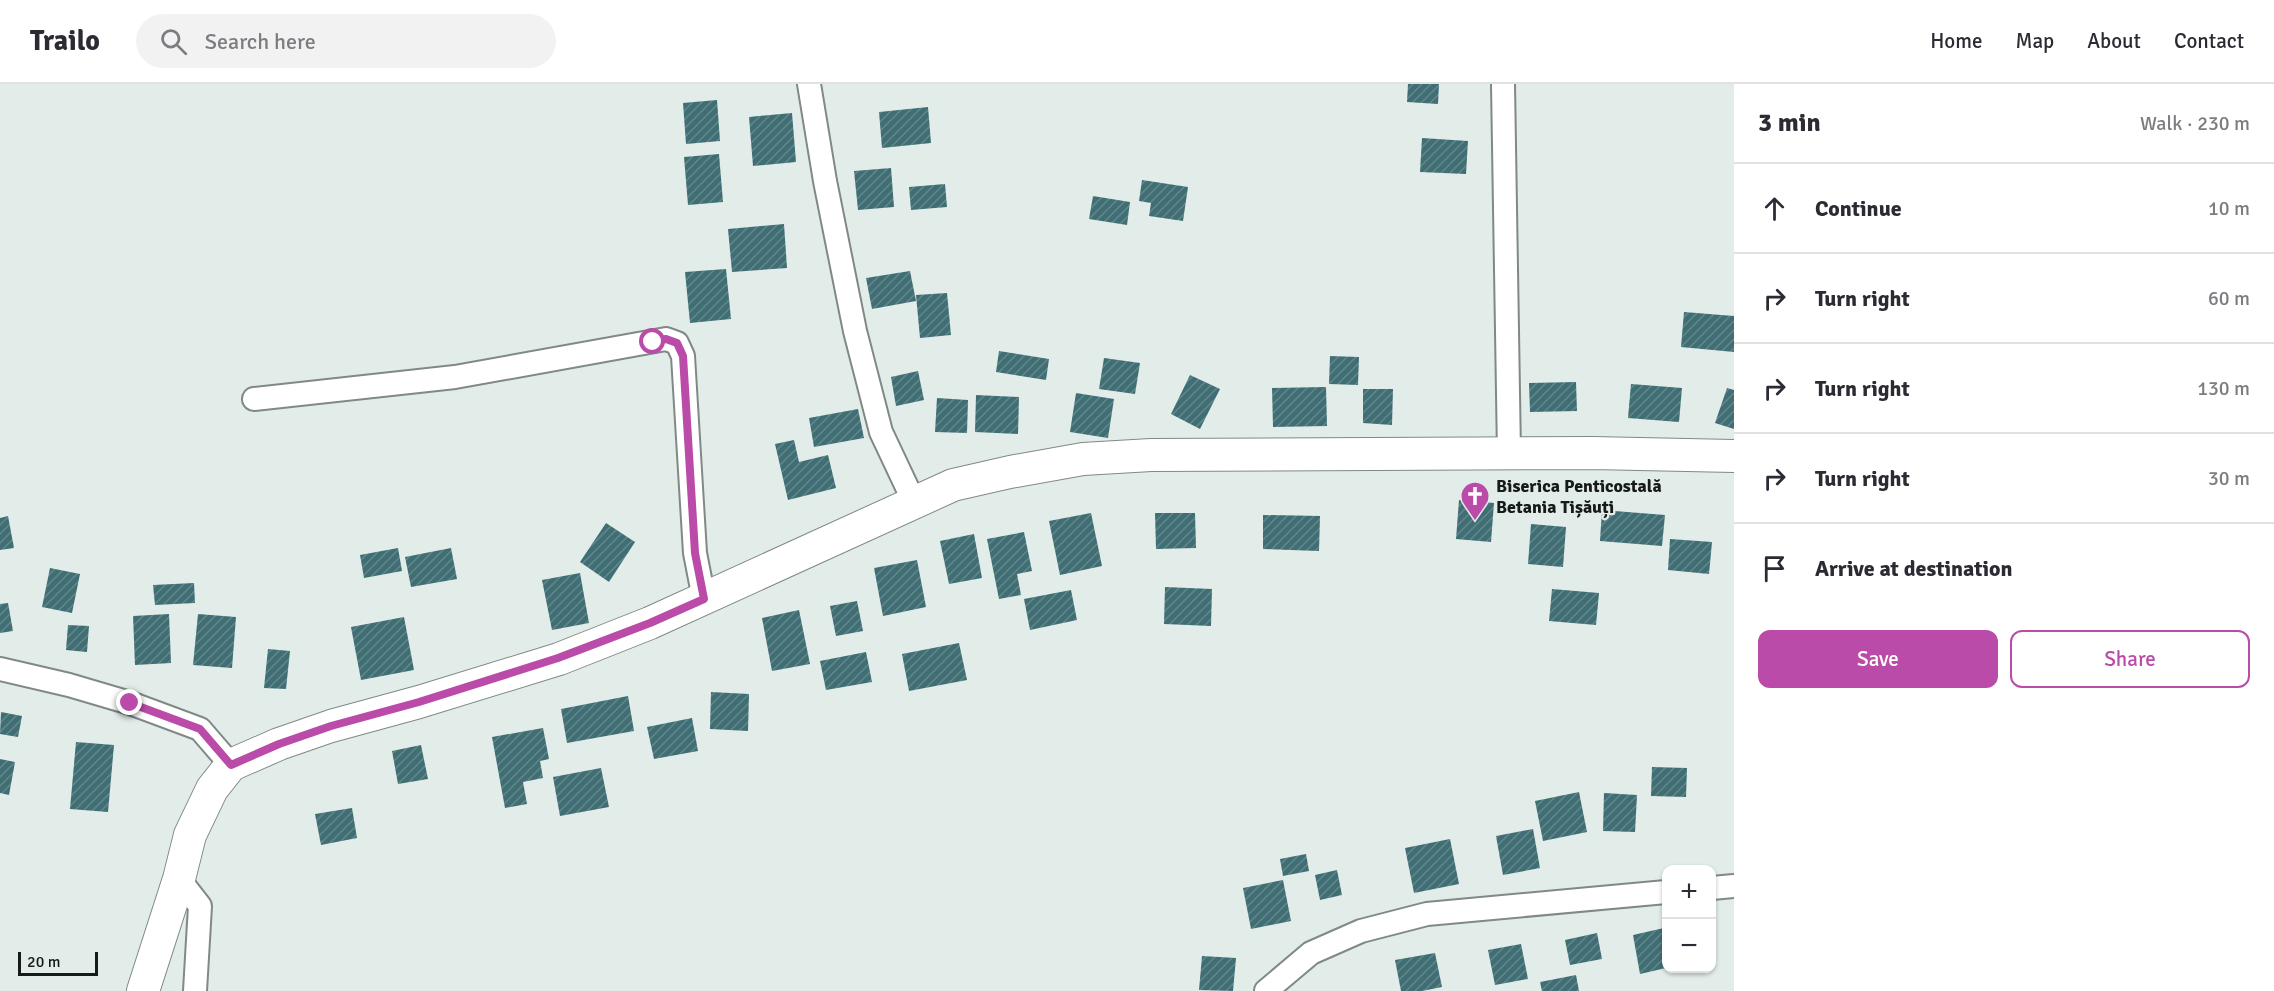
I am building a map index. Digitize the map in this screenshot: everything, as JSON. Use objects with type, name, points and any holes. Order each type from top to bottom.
[{"type":"street","points":[[808,84],[855,331],[881,432],[914,502]]},
{"type":"street","points":[[1503,84],[1509,454]]},
{"type":"street","points":[[254,399],[455,377],[666,339],[677,343],[683,356],[695,553],[704,599]]},
{"type":"street","points":[[143,991],[179,879],[190,834],[212,789],[231,765],[279,744],[331,726],[419,702],[558,658],[650,623],[953,485],[1083,459],[1151,455],[1734,456]]},
{"type":"street","points":[[0,669],[69,685],[130,703],[200,729],[231,765]]},
{"type":"street","points":[[179,879],[200,906],[195,991]]},
{"type":"street","points":[[1716,888],[1734,886]]},
{"type":"street","points":[[1266,991],[1311,954],[1361,931],[1426,914],[1662,892]]},
{"type":"building","points":[[1408,84],[1439,84],[1438,104],[1407,102]]},
{"type":"building","points":[[717,100],[720,141],[686,144],[683,103]]},
{"type":"building","points":[[928,107],[931,143],[882,148],[879,112]]},
{"type":"building","points":[[792,113],[796,162],[753,166],[749,117]]},
{"type":"building","points":[[1422,138],[1468,141],[1466,174],[1420,172]]},
{"type":"building","points":[[719,154],[723,202],[688,205],[684,157]]},
{"type":"building","points":[[891,168],[894,207],[858,210],[854,171]]},
{"type":"building","points":[[1142,180],[1188,187],[1183,221],[1149,216],[1151,203],[1139,201]]},
{"type":"building","points":[[945,184],[947,207],[911,210],[909,187]]},
{"type":"building","points":[[1093,196],[1130,202],[1127,225],[1089,219]]},
{"type":"building","points":[[784,224],[787,268],[732,272],[728,229]]},
{"type":"building","points":[[726,269],[731,319],[690,323],[685,272]]},
{"type":"building","points":[[910,271],[916,301],[872,309],[866,278]]},
{"type":"building","points":[[947,293],[951,335],[920,338],[916,295]]},
{"type":"building","points":[[1684,312],[1734,316],[1734,352],[1681,347]]},
{"type":"building","points":[[999,351],[1049,359],[1046,380],[996,372]]},
{"type":"building","points":[[1330,356],[1359,357],[1358,385],[1329,384]]},
{"type":"building","points":[[1104,358],[1140,363],[1135,394],[1099,389]]},
{"type":"building","points":[[918,371],[924,400],[896,406],[891,377]]},
{"type":"building","points":[[1190,375],[1220,389],[1200,429],[1171,414]]},
{"type":"building","points":[[1576,382],[1577,411],[1530,412],[1529,383]]},
{"type":"building","points":[[1631,384],[1682,388],[1679,422],[1628,418]]},
{"type":"building","points":[[1326,387],[1327,426],[1273,427],[1272,388]]},
{"type":"building","points":[[1727,388],[1734,390],[1734,429],[1715,423]]},
{"type":"building","points":[[1363,389],[1393,389],[1392,425],[1363,423]]},
{"type":"building","points":[[1076,393],[1114,399],[1108,438],[1070,432]]},
{"type":"building","points":[[976,395],[1019,397],[1018,434],[975,432]]},
{"type":"building","points":[[937,398],[968,400],[967,433],[935,432]]},
{"type":"building","points":[[858,409],[864,438],[814,447],[809,418]]},
{"type":"building","points":[[794,440],[799,462],[828,455],[836,488],[788,500],[775,444]]},
{"type":"building","name":"Biserica Penticostală Betania Tișăuți","points":[[1459,500],[1494,503],[1491,542],[1456,539]]},
{"type":"building","points":[[1602,510],[1665,515],[1662,546],[1600,541]]},
{"type":"building","points":[[1091,513],[1102,566],[1060,575],[1049,521]]},
{"type":"building","points":[[1155,513],[1195,513],[1196,548],[1156,549]]},
{"type":"building","points":[[1263,515],[1320,516],[1319,551],[1263,549]]},
{"type":"building","points":[[8,516],[14,548],[0,550],[0,518]]},
{"type":"building","points":[[606,523],[635,542],[609,582],[580,562]]},
{"type":"building","points":[[1531,524],[1566,527],[1563,567],[1528,564]]},
{"type":"building","points":[[1024,532],[1032,571],[1017,574],[1021,595],[999,599],[987,539]]},
{"type":"building","points":[[974,534],[982,578],[949,584],[940,541]]},
{"type":"building","points":[[1670,539],[1712,542],[1709,574],[1668,570]]},
{"type":"building","points":[[398,548],[402,571],[364,578],[360,555]]},
{"type":"building","points":[[451,548],[457,579],[411,587],[405,557]]},
{"type":"building","points":[[917,560],[926,607],[883,616],[874,568]]},
{"type":"building","points":[[50,568],[80,574],[72,613],[42,607]]},
{"type":"building","points":[[580,573],[589,623],[552,630],[542,580]]},
{"type":"building","points":[[194,583],[195,603],[155,605],[153,585]]},
{"type":"building","points":[[1165,587],[1212,589],[1211,626],[1164,624]]},
{"type":"building","points":[[1552,589],[1599,593],[1596,625],[1549,621]]},
{"type":"building","points":[[1071,590],[1077,620],[1030,630],[1024,599]]},
{"type":"building","points":[[857,601],[863,631],[836,636],[830,606]]},
{"type":"building","points":[[8,603],[13,631],[0,633],[0,604]]},
{"type":"building","points":[[799,610],[810,664],[772,671],[762,618]]},
{"type":"building","points":[[169,614],[171,663],[135,665],[133,616]]},
{"type":"building","points":[[198,614],[236,617],[232,668],[193,665]]},
{"type":"building","points":[[404,617],[414,670],[361,680],[351,627]]},
{"type":"building","points":[[68,625],[89,626],[87,652],[66,650]]},
{"type":"building","points":[[959,643],[967,680],[909,691],[902,654]]},
{"type":"building","points":[[268,649],[290,651],[286,689],[264,688]]},
{"type":"building","points":[[866,652],[872,682],[826,690],[820,661]]},
{"type":"building","points":[[711,692],[749,694],[748,731],[710,729]]},
{"type":"building","points":[[628,696],[634,731],[567,743],[561,709]]},
{"type":"building","points":[[1,712],[22,716],[18,737],[0,734]]},
{"type":"building","points":[[692,718],[698,751],[654,759],[647,727]]},
{"type":"building","points":[[543,728],[549,759],[540,761],[543,778],[523,782],[527,804],[505,808],[492,737]]},
{"type":"building","points":[[76,742],[114,745],[108,812],[70,809]]},
{"type":"building","points":[[421,745],[428,779],[398,784],[392,751]]},
{"type":"building","points":[[0,759],[15,762],[9,795],[0,793]]},
{"type":"building","points":[[1652,767],[1687,768],[1686,797],[1651,796]]},
{"type":"building","points":[[601,768],[609,807],[560,816],[553,777]]},
{"type":"building","points":[[1579,792],[1587,832],[1543,841],[1535,801]]},
{"type":"building","points":[[1604,793],[1637,795],[1635,832],[1603,831]]},
{"type":"building","points":[[352,808],[357,838],[321,845],[315,814]]},
{"type":"building","points":[[1533,829],[1540,868],[1503,875],[1496,836]]},
{"type":"building","points":[[1450,839],[1459,884],[1414,893],[1405,848]]},
{"type":"building","points":[[1306,854],[1309,871],[1283,876],[1280,859]]},
{"type":"building","points":[[1337,870],[1342,895],[1320,900],[1315,875]]},
{"type":"building","points":[[1283,880],[1291,921],[1251,929],[1243,888]]},
{"type":"building","points":[[1662,928],[1662,969],[1640,974],[1633,935]]},
{"type":"building","points":[[1597,933],[1602,959],[1570,965],[1565,940]]},
{"type":"building","points":[[1521,944],[1528,979],[1495,985],[1488,950]]},
{"type":"building","points":[[1435,953],[1442,987],[1422,991],[1401,991],[1395,960]]},
{"type":"building","points":[[1202,956],[1236,958],[1233,991],[1199,990]]},
{"type":"building","points":[[1576,975],[1579,991],[1542,991],[1540,982]]},
{"type":"place","name":"Biserica Penticostală Betania Tișăuți","points":[[1475,522]]},
{"type":"route","points":[[130,703],[200,729],[231,765],[279,744],[331,726],[419,702],[558,658],[650,623],[704,599],[695,553],[683,356],[677,343],[666,339],[653,342]]}]
